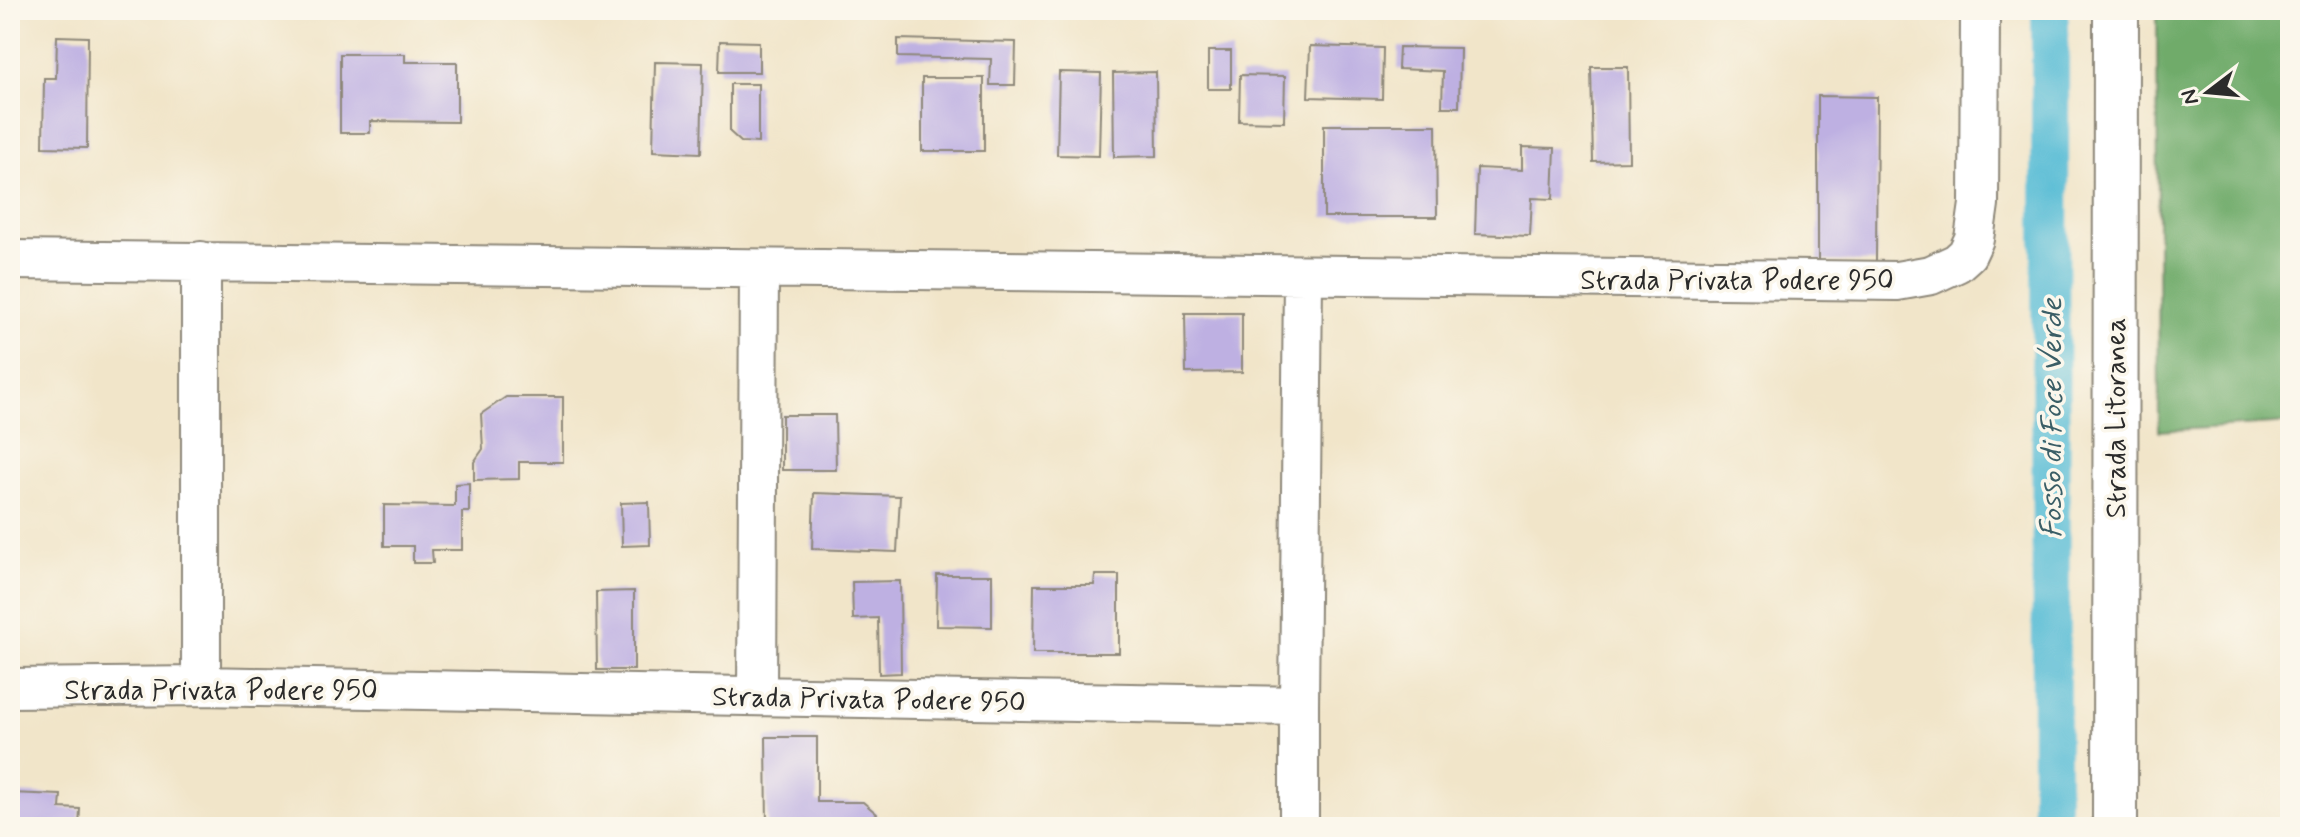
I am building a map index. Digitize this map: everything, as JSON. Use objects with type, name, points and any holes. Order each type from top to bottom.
[{"type":"main road","name":"Strada Litoranea","points":[[2115,827],[2116,10]]},
{"type":"street","name":"Strada Privata Podere 950","points":[[10,260],[1897,281],[1931,275],[1957,263],[1967,254],[1974,239],[1977,224],[1980,10]]},
{"type":"street","points":[[201,261],[201,686]]},
{"type":"street","points":[[757,696],[759,269]]},
{"type":"street","points":[[1299,827],[1303,276]]},
{"type":"street","name":"Strada Privata Podere 950","points":[[10,688],[201,686],[1299,706]]},
{"type":"green space","points":[[2157,10],[2290,10],[2290,423],[2159,431]]},
{"type":"building","points":[[57,36],[88,37],[87,148],[43,147],[44,78],[56,78]]},
{"type":"building","points":[[898,39],[1016,42],[1015,85],[990,85],[991,59],[898,57]]},
{"type":"building","points":[[720,41],[759,42],[759,72],[719,72]]},
{"type":"building","points":[[1310,46],[1383,48],[1382,99],[1308,97]]},
{"type":"building","points":[[1399,47],[1460,48],[1459,107],[1442,107],[1443,71],[1398,69]]},
{"type":"building","points":[[1208,51],[1231,51],[1231,89],[1208,89]]},
{"type":"building","points":[[340,54],[405,54],[405,62],[457,62],[457,122],[370,121],[370,133],[340,133]]},
{"type":"building","points":[[655,62],[703,63],[701,153],[653,151]]},
{"type":"building","points":[[1591,67],[1628,67],[1629,161],[1593,162]]},
{"type":"building","points":[[1059,72],[1101,73],[1099,156],[1057,155]]},
{"type":"building","points":[[1156,72],[1157,156],[1114,157],[1113,73]]},
{"type":"building","points":[[1240,75],[1285,76],[1284,122],[1239,121]]},
{"type":"building","points":[[922,78],[984,78],[984,151],[922,151]]},
{"type":"building","points":[[730,84],[758,84],[758,143],[741,142],[730,132]]},
{"type":"building","points":[[1818,96],[1877,97],[1876,262],[1818,261]]},
{"type":"building","points":[[1324,125],[1436,125],[1437,217],[1324,217]]},
{"type":"building","points":[[1522,147],[1555,148],[1553,199],[1532,198],[1530,236],[1475,234],[1477,168],[1522,170]]},
{"type":"building","points":[[1185,313],[1242,313],[1242,372],[1186,373]]},
{"type":"building","points":[[506,397],[563,397],[563,462],[519,462],[519,479],[474,480],[474,462],[483,449],[481,414]]},
{"type":"building","points":[[782,415],[835,415],[836,470],[782,470]]},
{"type":"building","points":[[469,483],[469,512],[462,512],[462,550],[432,550],[433,563],[413,563],[413,546],[384,546],[384,505],[455,506],[455,484]]},
{"type":"building","points":[[814,493],[900,496],[897,552],[812,549]]},
{"type":"building","points":[[649,502],[650,545],[622,546],[621,503]]},
{"type":"building","points":[[937,575],[992,575],[992,627],[936,626]]},
{"type":"building","points":[[1095,575],[1119,575],[1119,653],[1033,653],[1034,585],[1094,585]]},
{"type":"building","points":[[900,581],[901,673],[879,674],[878,618],[853,619],[852,582]]},
{"type":"building","points":[[634,591],[634,670],[597,670],[596,592]]},
{"type":"building","points":[[766,737],[817,737],[817,802],[863,802],[877,814],[878,827],[767,827]]},
{"type":"building","points":[[10,793],[61,795],[60,808],[80,809],[79,827],[10,827]]},
{"type":"building","points":[[1202,819],[1251,819],[1251,827],[1202,827]]},
{"type":"waterway","name":"Fosso di Foce Verde","points":[[2050,10],[2051,827]]}]
